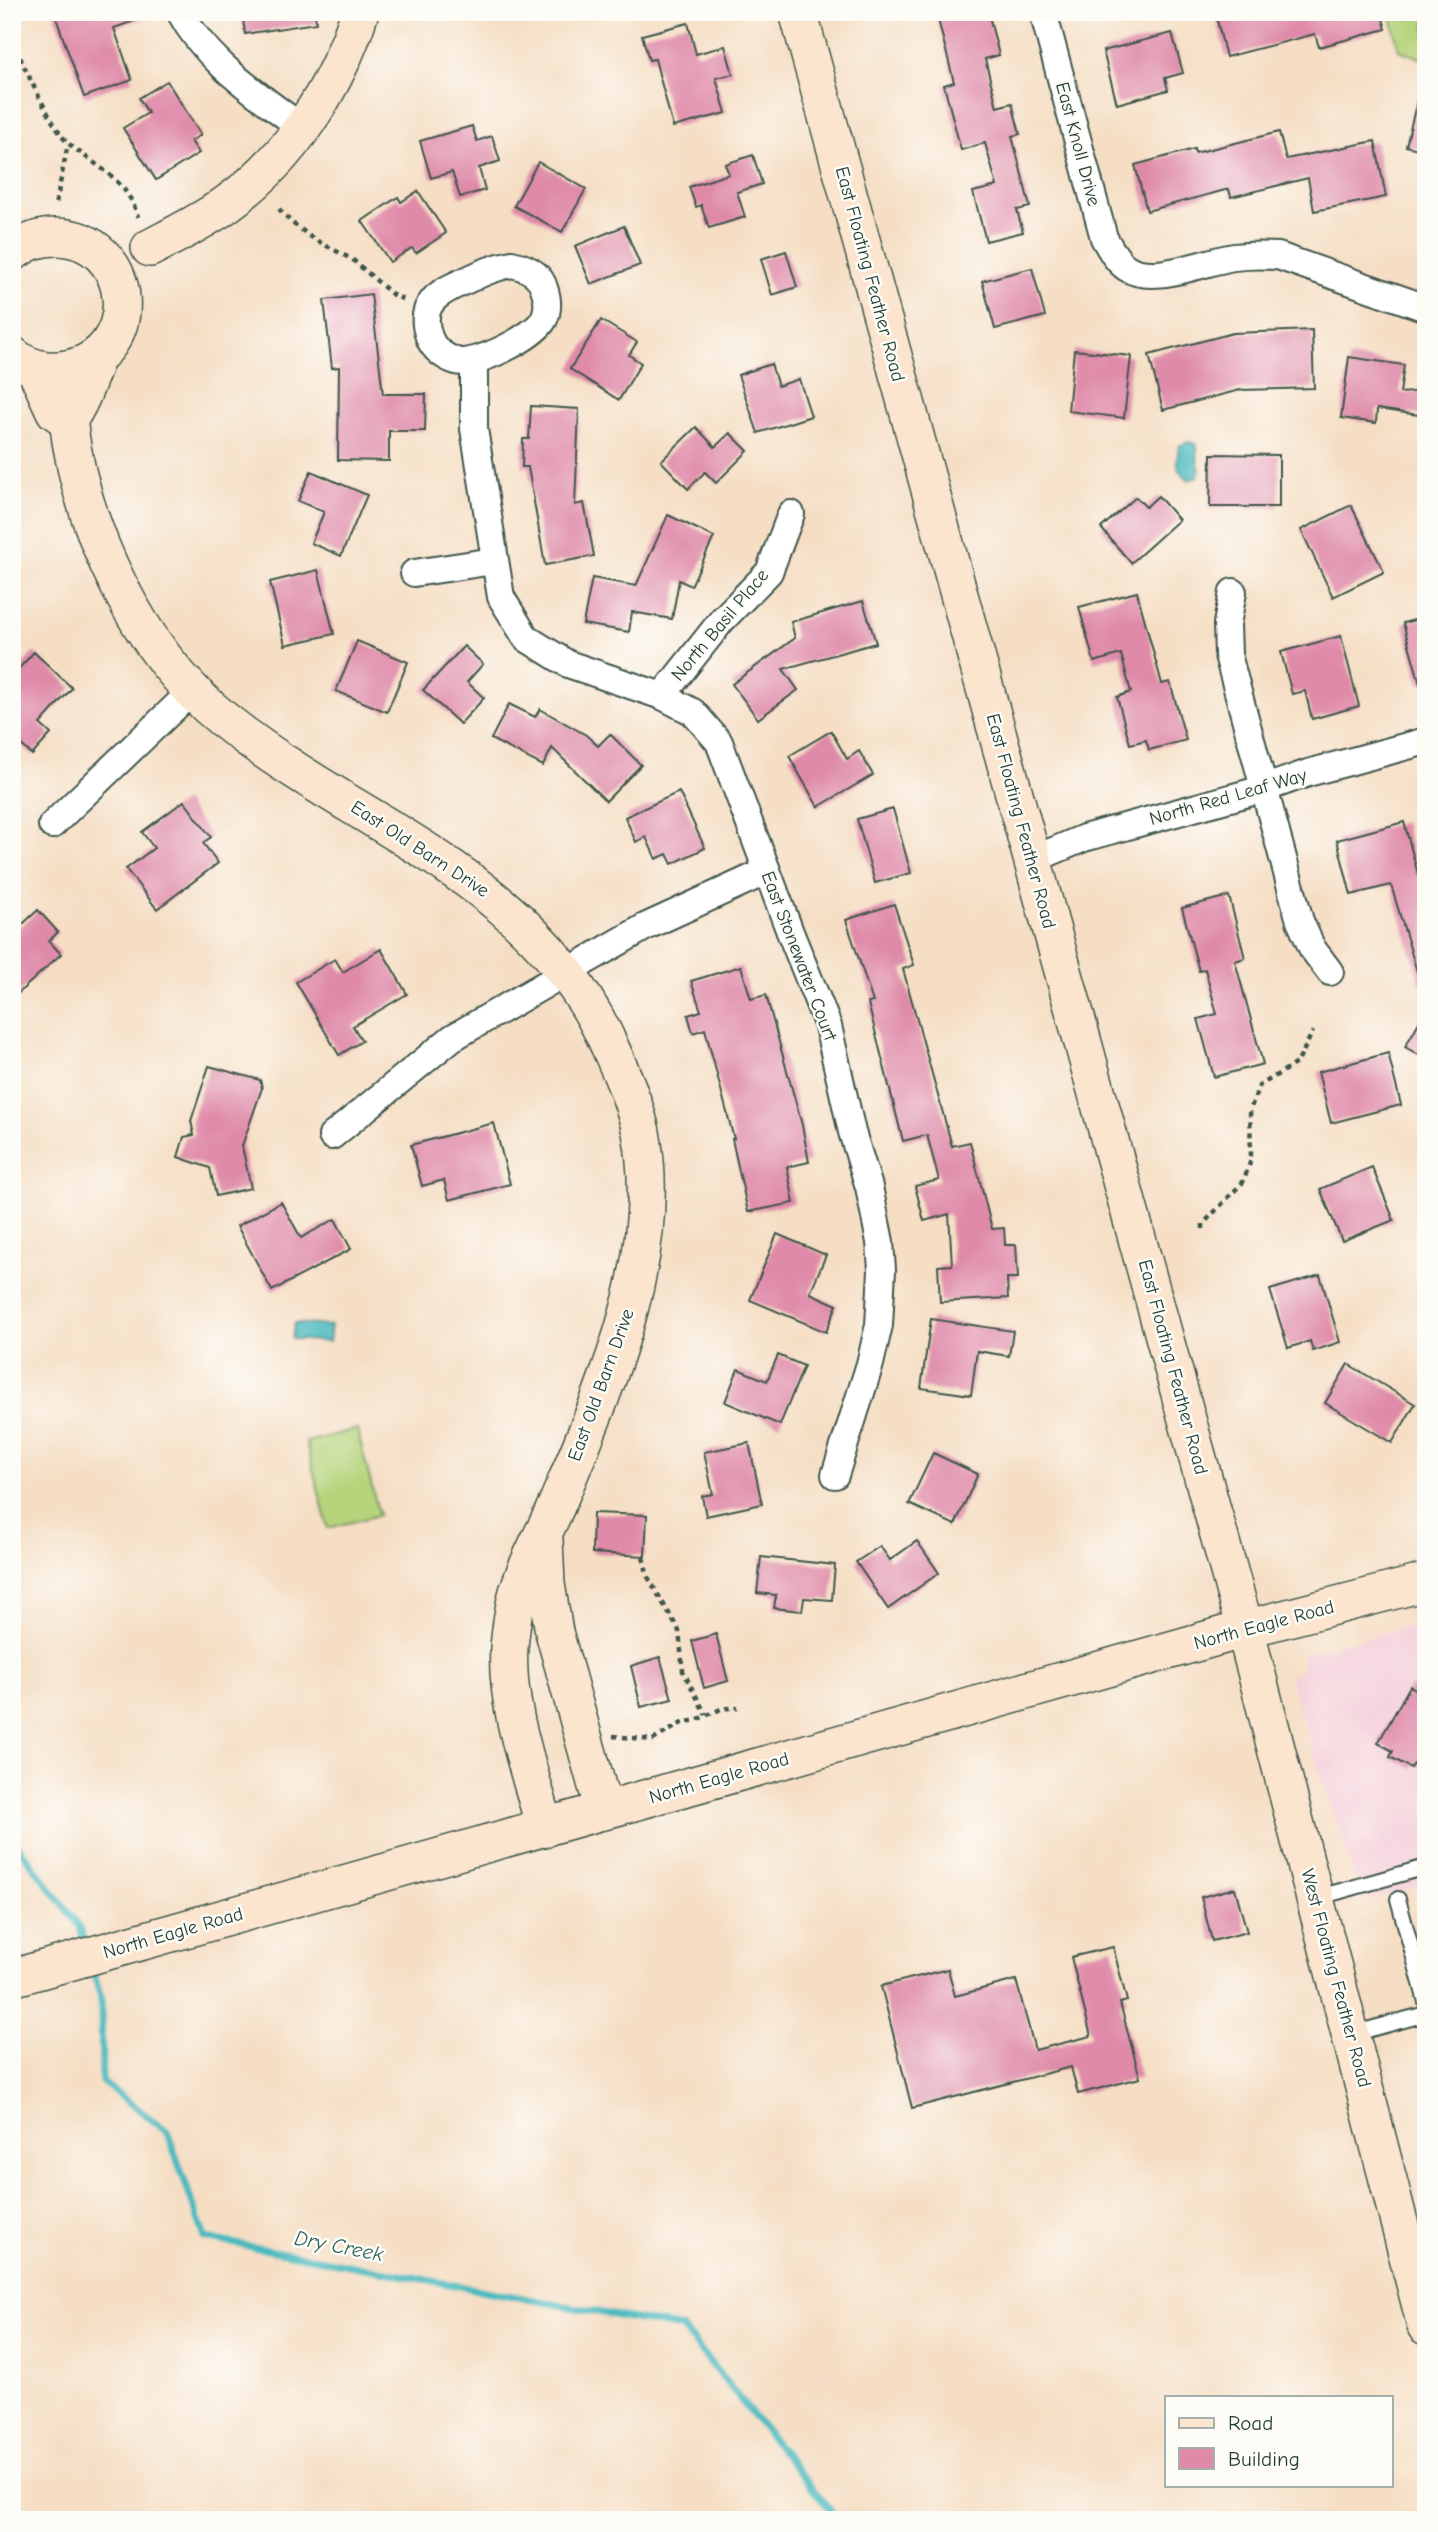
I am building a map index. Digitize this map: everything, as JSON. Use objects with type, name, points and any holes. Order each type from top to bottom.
[{"type":"main road","points":[[89,245],[144,233],[225,205],[254,182],[303,129],[325,96],[351,40],[360,12]]},
{"type":"main road","name":"East Floating Feather Road","points":[[798,12],[1245,1629]]},
{"type":"main road","points":[[122,299],[149,265],[144,233]]},
{"type":"main road","points":[[12,253],[24,244],[45,237],[68,237],[89,245],[106,259],[117,277],[122,299],[120,320],[112,340],[97,357],[84,386],[80,404],[68,419],[55,411],[24,361]]},
{"type":"main road","points":[[24,361],[57,371],[79,367],[97,357]]},
{"type":"main road","name":"East Old Barn Drive","points":[[68,419],[76,473],[115,577],[149,636],[192,691],[257,745],[442,860],[513,914],[566,973],[596,1018],[641,1131],[646,1219],[632,1302],[593,1418],[518,1590],[509,1649],[514,1709],[545,1828]]},
{"type":"main road","name":"East Old Barn Drive","points":[[544,1535],[546,1584],[554,1632],[604,1811]]},
{"type":"main road","name":"North Eagle Road","points":[[12,1978],[1245,1629],[1426,1582]]},
{"type":"main road","name":"West Floating Feather Road","points":[[1245,1629],[1425,2318]]},
{"type":"street","points":[[180,12],[190,31],[213,59],[303,129]]},
{"type":"street","name":"East Knoll Drive","points":[[1043,12],[1104,238],[1113,254],[1128,268],[1145,274],[1163,274],[1232,257],[1278,256],[1426,308]]},
{"type":"street","points":[[512,264],[527,267],[543,284],[548,304],[543,320],[530,335],[474,361],[462,363],[446,358],[431,344],[424,325],[429,304],[441,291],[495,267],[512,264]]},
{"type":"street","name":"East Stonewater Court","points":[[474,361],[474,429],[501,597],[526,638],[568,664],[662,696],[693,712],[719,742],[828,1026],[880,1242],[882,1298],[870,1364],[835,1475]]},
{"type":"street","name":"North Basil Place","points":[[662,696],[722,620],[769,572],[791,514]]},
{"type":"street","points":[[414,573],[494,561]]},
{"type":"street","points":[[1233,592],[1227,625],[1228,655],[1300,921],[1312,948],[1330,972]]},
{"type":"street","points":[[52,825],[192,691]]},
{"type":"street","name":"North Red Leaf Way","points":[[1032,860],[1084,838],[1426,741]]},
{"type":"street","points":[[332,1136],[452,1038],[645,927],[767,871]]},
{"type":"lane","points":[[1315,1898],[1426,1867]]},
{"type":"lane","points":[[1398,1899],[1426,2002]]},
{"type":"lane","points":[[1350,2035],[1426,2014]]},
{"type":"path","points":[[12,39],[25,70],[68,144],[103,168],[124,188],[133,201],[144,233]]},
{"type":"path","points":[[56,203],[68,144]]},
{"type":"path","points":[[279,209],[306,233],[353,260],[385,288],[405,300]]},
{"type":"path","points":[[1203,1229],[1203,1224],[1243,1182],[1251,1160],[1250,1110],[1259,1086],[1298,1062],[1313,1031]]},
{"type":"path","points":[[643,1557],[648,1577],[679,1631],[683,1671],[706,1715]]},
{"type":"path","points":[[603,1735],[653,1740],[682,1723],[721,1709],[738,1707]]},
{"type":"shaded area","points":[[1426,1622],[1426,1885],[1363,1901],[1291,1686],[1290,1676],[1300,1672],[1303,1665],[1302,1655]]},
{"type":"green space","points":[[1390,12],[1426,12],[1426,60],[1399,50]]},
{"type":"green space","points":[[357,1429],[379,1515],[328,1528],[306,1442]]},
{"type":"water","points":[[1188,442],[1196,444],[1200,469],[1197,477],[1189,480],[1179,469],[1177,461],[1179,446]]},
{"type":"water","points":[[294,1323],[331,1326],[329,1342],[292,1339]]},
{"type":"building","points":[[54,12],[151,12],[151,15],[114,28],[132,80],[84,97]]},
{"type":"building","points":[[242,12],[315,12],[316,23],[245,34]]},
{"type":"building","points":[[936,12],[988,12],[999,55],[985,59],[997,107],[1012,103],[1020,134],[1012,136],[1030,207],[1017,210],[1023,232],[986,241],[973,192],[997,186],[985,143],[961,150],[944,85],[954,82]]},
{"type":"building","points":[[1215,12],[1381,12],[1386,29],[1319,47],[1315,34],[1226,57]]},
{"type":"building","points":[[688,23],[696,54],[725,46],[733,74],[716,78],[726,113],[673,127],[655,59],[649,60],[642,35]]},
{"type":"building","points":[[1172,33],[1183,73],[1165,78],[1168,90],[1117,104],[1103,51]]},
{"type":"building","points":[[167,81],[201,135],[191,141],[199,153],[156,180],[123,128],[148,113],[139,98]]},
{"type":"building","points":[[1419,92],[1426,93],[1426,151],[1406,146]]},
{"type":"building","points":[[472,126],[477,141],[492,136],[500,161],[479,168],[485,190],[460,197],[452,172],[431,178],[420,141]]},
{"type":"building","points":[[1279,132],[1286,159],[1375,141],[1386,197],[1314,211],[1308,178],[1231,197],[1229,189],[1147,211],[1135,165],[1194,149],[1195,153]]},
{"type":"building","points":[[753,155],[762,184],[737,192],[745,217],[709,228],[701,205],[696,207],[689,187],[729,174],[725,164]]},
{"type":"building","points":[[538,162],[586,189],[562,232],[514,206]]},
{"type":"building","points":[[418,191],[446,233],[416,253],[412,248],[390,262],[362,221],[398,197],[401,202]]},
{"type":"building","points":[[624,226],[640,265],[591,284],[575,246]]},
{"type":"building","points":[[786,251],[797,287],[772,295],[761,259]]},
{"type":"building","points":[[1032,268],[1045,316],[995,329],[982,281]]},
{"type":"building","points":[[371,294],[383,394],[426,394],[425,431],[389,431],[389,461],[338,460],[339,367],[332,368],[324,300]]},
{"type":"building","points":[[601,320],[637,342],[629,355],[641,363],[619,400],[570,369]]},
{"type":"building","points":[[1312,330],[1314,388],[1240,390],[1163,410],[1149,355],[1233,333]]},
{"type":"building","points":[[1074,350],[1131,356],[1124,418],[1068,411]]},
{"type":"building","points":[[1349,357],[1404,365],[1400,393],[1426,391],[1426,416],[1377,409],[1376,423],[1341,418]]},
{"type":"building","points":[[771,364],[778,386],[799,379],[811,416],[758,433],[738,375]]},
{"type":"building","points":[[531,406],[579,409],[575,505],[584,503],[594,556],[545,565],[528,467],[522,467],[523,439],[529,439]]},
{"type":"building","points":[[696,427],[715,447],[730,433],[748,451],[716,483],[705,472],[688,489],[661,461]]},
{"type":"building","points":[[1211,454],[1279,455],[1279,507],[1210,507]]},
{"type":"building","points":[[311,471],[367,495],[341,556],[311,543],[324,512],[298,501]]},
{"type":"building","points":[[1158,496],[1179,520],[1131,563],[1101,528],[1136,497],[1146,507]]},
{"type":"building","points":[[1351,505],[1384,572],[1333,597],[1301,530]]},
{"type":"building","points":[[668,515],[714,537],[691,586],[679,580],[672,619],[632,612],[629,632],[583,624],[592,578],[636,586]]},
{"type":"building","points":[[318,570],[334,634],[285,645],[270,582]]},
{"type":"building","points":[[1137,592],[1162,684],[1170,682],[1186,740],[1149,750],[1146,740],[1130,744],[1117,697],[1131,692],[1121,654],[1094,662],[1079,607]]},
{"type":"building","points":[[863,601],[876,643],[783,669],[798,690],[758,719],[732,684],[795,638],[791,622]]},
{"type":"building","points":[[1426,617],[1426,683],[1420,684],[1403,623]]},
{"type":"building","points":[[1341,636],[1359,706],[1312,719],[1305,691],[1292,694],[1281,652]]},
{"type":"building","points":[[357,641],[408,662],[387,712],[336,691]]},
{"type":"building","points":[[464,646],[483,664],[467,682],[484,698],[460,724],[423,690]]},
{"type":"building","points":[[34,652],[72,688],[40,724],[51,734],[32,755],[12,736],[12,676]]},
{"type":"building","points":[[509,704],[535,717],[540,709],[586,735],[598,746],[610,734],[641,765],[606,801],[552,748],[543,766],[491,739]]},
{"type":"building","points":[[831,731],[847,759],[859,751],[873,775],[818,807],[789,756]]},
{"type":"building","points":[[679,792],[705,848],[672,864],[667,854],[656,859],[646,837],[636,842],[625,817]]},
{"type":"building","points":[[184,801],[211,837],[203,843],[218,863],[157,909],[126,869],[154,848],[142,832]]},
{"type":"building","points":[[893,809],[911,873],[875,883],[857,819]]},
{"type":"building","points":[[1404,822],[1423,893],[1426,893],[1426,984],[1421,985],[1391,885],[1351,895],[1337,840]]},
{"type":"building","points":[[1229,896],[1245,958],[1235,961],[1263,1064],[1214,1077],[1198,1019],[1217,1014],[1205,969],[1199,971],[1182,908]]},
{"type":"building","points":[[894,904],[914,965],[903,969],[952,1146],[970,1142],[992,1229],[1004,1228],[1005,1245],[1016,1245],[1018,1278],[1007,1278],[1008,1298],[940,1302],[938,1266],[952,1265],[949,1214],[924,1221],[915,1186],[939,1180],[927,1135],[903,1141],[868,1003],[873,1002],[846,920]]},
{"type":"building","points":[[38,910],[58,932],[49,941],[61,954],[12,999],[12,934]]},
{"type":"building","points":[[381,949],[407,994],[353,1026],[362,1041],[339,1055],[296,982],[335,959],[343,972]]},
{"type":"building","points":[[741,966],[751,999],[766,995],[802,1125],[809,1162],[787,1167],[794,1203],[748,1212],[734,1139],[705,1029],[693,1033],[688,1015],[701,1011],[691,981]]},
{"type":"building","points":[[1426,1010],[1426,1059],[1405,1047]]},
{"type":"building","points":[[1388,1053],[1401,1105],[1331,1123],[1318,1072]]},
{"type":"building","points":[[209,1066],[260,1080],[262,1088],[242,1146],[251,1188],[216,1196],[210,1168],[178,1157],[184,1137],[194,1135],[191,1121]]},
{"type":"building","points":[[494,1123],[510,1184],[449,1200],[444,1180],[422,1186],[411,1145]]},
{"type":"building","points":[[1372,1167],[1394,1220],[1342,1241],[1320,1189]]},
{"type":"building","points":[[281,1202],[301,1238],[335,1219],[351,1249],[272,1291],[237,1226]]},
{"type":"building","points":[[777,1234],[826,1255],[810,1293],[837,1305],[826,1332],[750,1300]]},
{"type":"building","points":[[1320,1275],[1340,1342],[1313,1351],[1310,1341],[1288,1348],[1270,1290]]},
{"type":"building","points":[[931,1319],[1013,1331],[1009,1356],[977,1351],[971,1395],[921,1388]]},
{"type":"building","points":[[778,1355],[804,1366],[780,1425],[725,1402],[738,1369],[767,1381]]},
{"type":"building","points":[[1348,1364],[1415,1404],[1392,1443],[1325,1403]]},
{"type":"building","points":[[749,1443],[762,1504],[706,1516],[702,1496],[713,1494],[704,1452]]},
{"type":"building","points":[[933,1453],[978,1474],[955,1525],[909,1504]]},
{"type":"building","points":[[593,1513],[647,1515],[645,1556],[592,1553]]},
{"type":"building","points":[[917,1541],[939,1573],[888,1609],[856,1562],[880,1546],[890,1560]]},
{"type":"building","points":[[761,1557],[835,1565],[832,1600],[804,1598],[802,1611],[774,1608],[776,1595],[757,1593]]},
{"type":"building","points":[[716,1634],[728,1681],[704,1688],[692,1641]]},
{"type":"building","points":[[660,1657],[672,1699],[641,1707],[631,1666]]},
{"type":"building","points":[[1410,1686],[1426,1695],[1426,1770],[1414,1764],[1411,1768],[1390,1757],[1393,1751],[1378,1743]]},
{"type":"building","points":[[1235,1888],[1247,1932],[1212,1941],[1201,1897]]},
{"type":"building","points":[[1113,1947],[1127,2001],[1120,2003],[1140,2078],[1078,2094],[1071,2067],[912,2108],[881,1986],[948,1969],[955,1996],[1016,1980],[1035,2050],[1091,2036],[1071,1957]]},
{"type":"waterway","name":"Dry Creek","points":[[12,1838],[80,1927],[86,1947]]},
{"type":"waterway","name":"Dry Creek","points":[[91,1965],[101,1997],[102,2082],[167,2131],[205,2238],[682,2328],[838,2520]]}]
